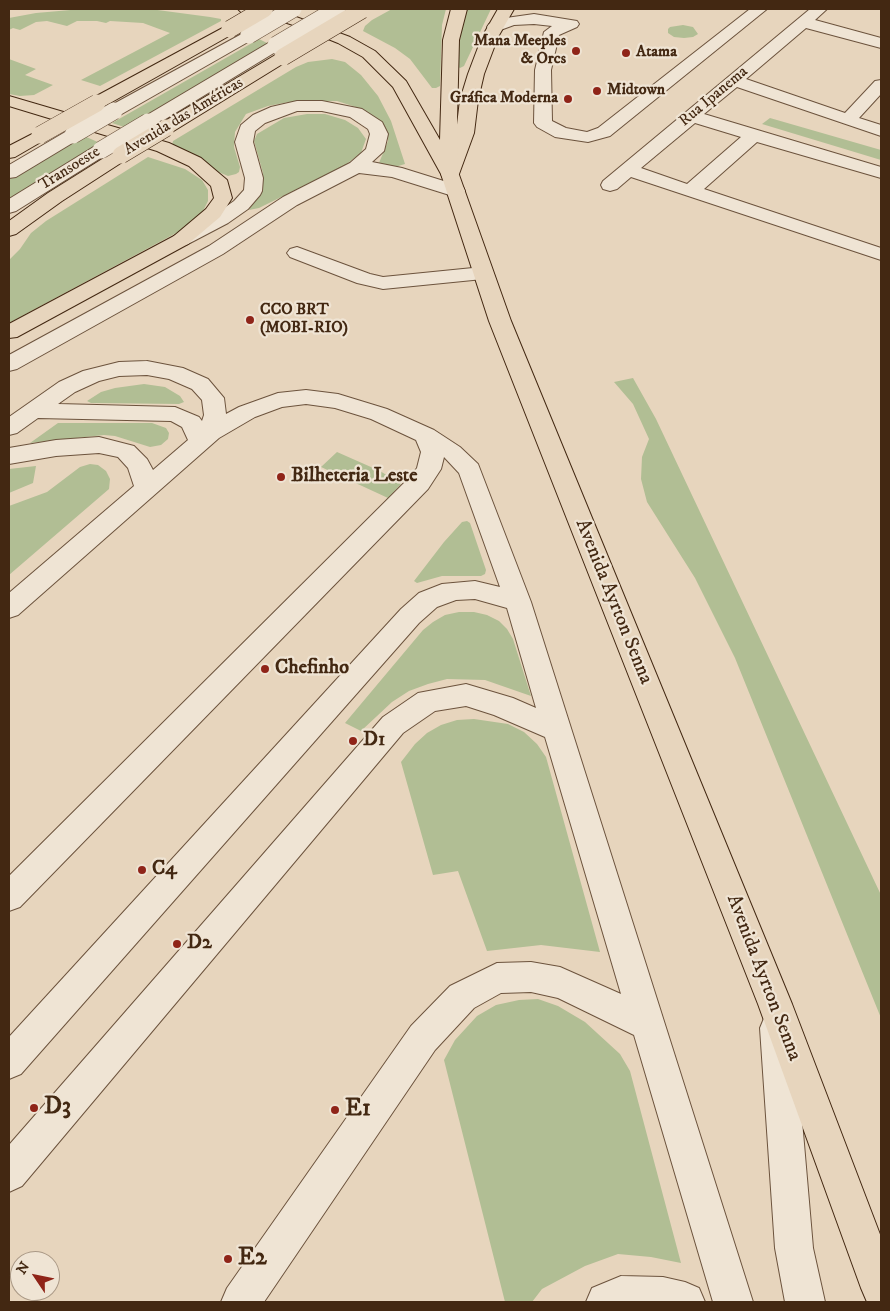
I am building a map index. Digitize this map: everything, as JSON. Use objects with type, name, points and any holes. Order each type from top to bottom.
[{"type":"main road","name":"Avenida Ayrton Senna","points":[[246,9],[275,14],[302,23],[344,40],[369,54],[400,85],[453,183],[507,340],[775,1004],[881,1288]]},
{"type":"main road","points":[[9,153],[264,9]]},
{"type":"main road","name":"Avenida das Américas","points":[[9,230],[55,197],[166,128],[280,51],[362,9]]},
{"type":"main road","points":[[453,183],[448,119],[451,40],[459,9]]},
{"type":"main road","points":[[453,183],[476,74],[495,27],[506,9]]},
{"type":"main road","points":[[9,101],[162,147],[195,162],[210,173],[220,184],[223,198],[213,213],[181,240],[9,332]]},
{"type":"street","name":"Transoeste","points":[[9,173],[293,9]]},
{"type":"street","name":"Transoeste","points":[[9,207],[148,122],[280,51],[337,9]]},
{"type":"street","points":[[535,9],[573,15]]},
{"type":"street","points":[[573,15],[552,32],[543,70],[543,123],[560,133],[588,137],[604,132],[759,9]]},
{"type":"street","name":"Rua Ipanema","points":[[610,185],[819,9]]},
{"type":"street","points":[[495,27],[512,21],[573,15]]},
{"type":"street","points":[[803,22],[881,43]]},
{"type":"street","points":[[734,80],[881,131]]},
{"type":"street","points":[[847,120],[881,86]]},
{"type":"street","points":[[9,364],[216,250],[290,201],[356,167],[375,151],[379,134],[376,126],[368,119],[341,108],[322,106],[297,106],[277,111],[259,119],[247,129],[244,142],[254,178],[253,191],[242,206],[222,219],[181,240]]},
{"type":"street","points":[[691,116],[881,173]]},
{"type":"street","points":[[690,191],[754,135]]},
{"type":"street","points":[[356,167],[367,167],[453,183]]},
{"type":"street","points":[[628,170],[881,254]]},
{"type":"street","points":[[297,253],[364,278],[383,283],[483,273]]},
{"type":"street","points":[[9,428],[67,387],[91,376],[119,369],[147,368],[183,376],[200,384],[213,398],[215,414],[206,438]]},
{"type":"street","points":[[9,608],[206,438],[247,412],[278,400],[306,397],[338,401],[379,414],[426,436],[452,452],[470,470],[518,602],[733,1302]]},
{"type":"street","points":[[31,411],[175,414],[191,422],[206,438]]},
{"type":"street","points":[[9,897],[419,483],[428,469],[433,452],[426,436]]},
{"type":"street","points":[[9,456],[56,448],[99,445],[126,451],[139,465],[147,490]]},
{"type":"street","points":[[9,1062],[410,616],[428,600],[456,591],[475,590],[518,602]]},
{"type":"street","points":[[9,1173],[393,726],[428,701],[466,695],[503,706],[558,730]]},
{"type":"street","points":[[241,1302],[422,1038],[462,997],[497,978],[531,977],[560,983],[649,1025]]},
{"type":"street","points":[[775,1004],[794,1248],[805,1302]]},
{"type":"street","points":[[606,1302],[621,1296],[663,1297],[685,1302]]},
{"type":"green space","points":[[82,9],[150,9],[210,17],[221,19],[221,21],[100,86],[81,80],[170,33],[143,23],[110,21],[106,23],[77,21],[67,26],[47,21],[36,22],[20,30],[13,28],[9,30],[9,18],[36,13]]},
{"type":"green space","points":[[392,9],[446,9],[442,25],[440,86],[432,88],[410,59],[395,48],[363,31],[365,26],[372,20]]},
{"type":"green space","points":[[466,9],[491,9],[464,66],[460,68],[455,65]]},
{"type":"green space","points":[[683,25],[693,27],[698,34],[693,37],[684,38],[674,37],[668,33],[670,27]]},
{"type":"green space","points":[[259,39],[269,44],[127,128],[112,123]]},
{"type":"green space","points":[[9,59],[36,69],[25,75],[53,85],[34,95],[20,96],[9,94]]},
{"type":"green space","points":[[332,59],[345,62],[361,75],[378,96],[391,121],[405,164],[395,167],[379,163],[388,141],[386,130],[372,115],[359,108],[337,101],[289,102],[268,106],[246,114],[235,132],[234,147],[240,167],[239,172],[236,174],[228,176],[216,171],[172,145],[173,141],[296,67],[308,62]]},
{"type":"green space","points":[[307,114],[325,114],[345,120],[358,128],[366,139],[361,153],[344,166],[259,208],[249,210],[259,193],[263,173],[254,141],[257,134],[284,118]]},
{"type":"green space","points":[[770,118],[881,150],[881,160],[762,124]]},
{"type":"green space","points":[[82,135],[102,144],[9,202],[9,178]]},
{"type":"green space","points":[[148,157],[185,169],[202,180],[208,190],[208,201],[203,211],[193,222],[180,231],[9,323],[9,260],[20,249],[31,233],[46,221]]},
{"type":"green space","points":[[633,378],[656,419],[881,895],[881,1018],[735,658],[695,578],[647,502],[641,479],[642,457],[649,439],[633,404],[614,382]]},
{"type":"green space","points":[[144,384],[165,387],[180,396],[184,402],[179,404],[91,403],[87,401],[101,392]]},
{"type":"green space","points":[[58,423],[152,423],[166,428],[169,433],[168,439],[161,445],[150,447],[115,436],[104,435],[30,443]]},
{"type":"green space","points":[[337,452],[380,471],[401,484],[388,498],[321,467]]},
{"type":"green space","points":[[90,464],[98,465],[106,471],[110,479],[109,489],[9,575],[9,506],[47,492],[80,467]]},
{"type":"green space","points":[[36,466],[33,483],[9,493],[9,469]]},
{"type":"green space","points":[[467,521],[470,523],[486,570],[485,574],[481,576],[442,576],[417,583],[414,581],[444,542],[462,522]]},
{"type":"green space","points":[[459,612],[474,612],[487,615],[499,621],[507,629],[513,639],[531,696],[485,680],[447,679],[409,691],[392,702],[361,731],[345,723],[423,630],[445,615]]},
{"type":"green space","points":[[474,719],[508,724],[524,732],[537,744],[546,757],[600,952],[541,945],[487,951],[458,871],[433,875],[401,762],[415,744],[427,733],[441,725],[457,720]]},
{"type":"green space","points":[[538,999],[558,1006],[585,1022],[620,1054],[630,1071],[681,1263],[651,1257],[618,1254],[585,1266],[542,1289],[532,1302],[505,1302],[444,1060],[455,1040],[477,1016],[496,1005],[519,1000]]},
{"type":"place","name":"Mana Meeples & Orcs","points":[[576,51]]},
{"type":"place","name":"Atama","points":[[626,53]]},
{"type":"place","name":"Midtown","points":[[597,91]]},
{"type":"place","name":"Gráfica Moderna","points":[[568,99]]},
{"type":"place","name":"CCO BRT (MOBI-RIO)","points":[[250,320]]},
{"type":"place","name":"Bilheteria Leste","points":[[281,477]]},
{"type":"place","name":"Chefinho","points":[[265,669]]},
{"type":"place","name":"D1","points":[[353,741]]},
{"type":"place","name":"C4","points":[[142,870]]},
{"type":"place","name":"D2","points":[[177,944]]},
{"type":"place","name":"D3","points":[[34,1108]]},
{"type":"place","name":"E1","points":[[335,1110]]},
{"type":"place","name":"E2","points":[[228,1259]]}]
